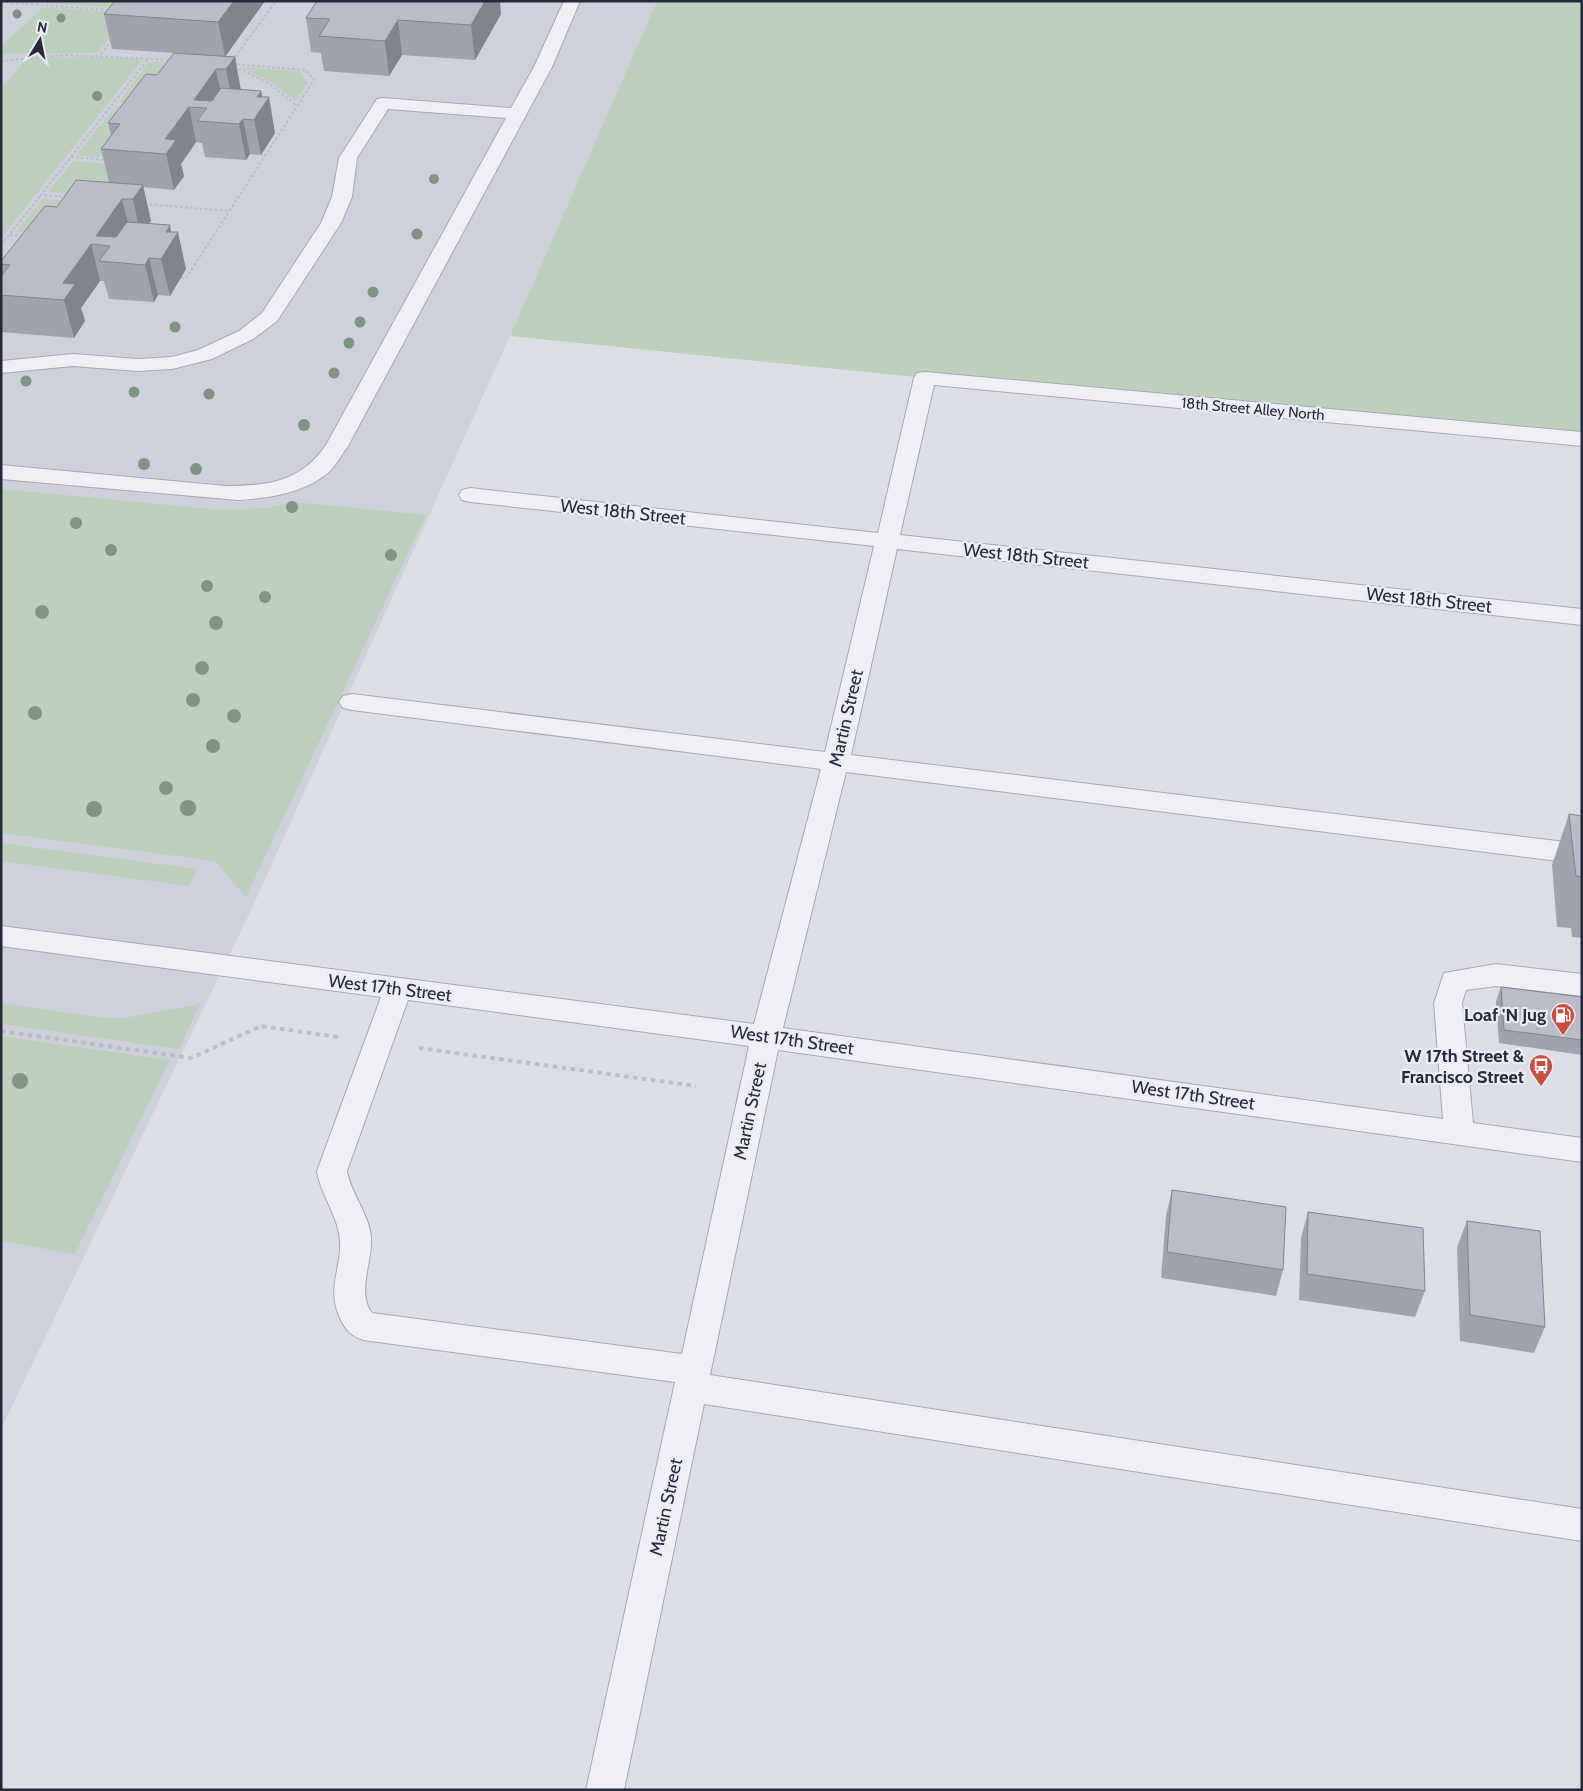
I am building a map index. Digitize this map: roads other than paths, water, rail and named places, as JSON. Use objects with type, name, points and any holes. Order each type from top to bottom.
[{"type":"street","points":[[1,472],[226,493],[260,493],[288,486],[319,469],[337,446],[517,114],[572,1]]},
{"type":"street","points":[[1,367],[73,360],[138,365],[172,363],[205,355],[246,335],[270,317],[331,223],[342,197],[348,158],[382,103],[517,114]]},
{"type":"street","name":"18th Street Alley North","points":[[925,378],[1582,439]]},
{"type":"street","name":"Martin Street","points":[[605,1790],[766,1036],[836,762],[925,378]]},
{"type":"street","name":"West 18th Street","points":[[470,496],[1582,617]]},
{"type":"street","points":[[352,702],[1582,854]]},
{"type":"street","name":"West 17th Street","points":[[1,936],[766,1036],[1582,1150]]},
{"type":"street","points":[[1459,1132],[1448,1003],[1454,981],[1496,975],[1582,985]]},
{"type":"street","points":[[398,989],[332,1171],[335,1187],[350,1217],[355,1236],[355,1262],[348,1301],[355,1317],[363,1326],[1582,1525]]},
{"type":"place","name":"Loaf 'N Jug","points":[[1563,1036]]},
{"type":"place","name":"W 17th Street & Francisco Street","points":[[1541,1087]]}]
